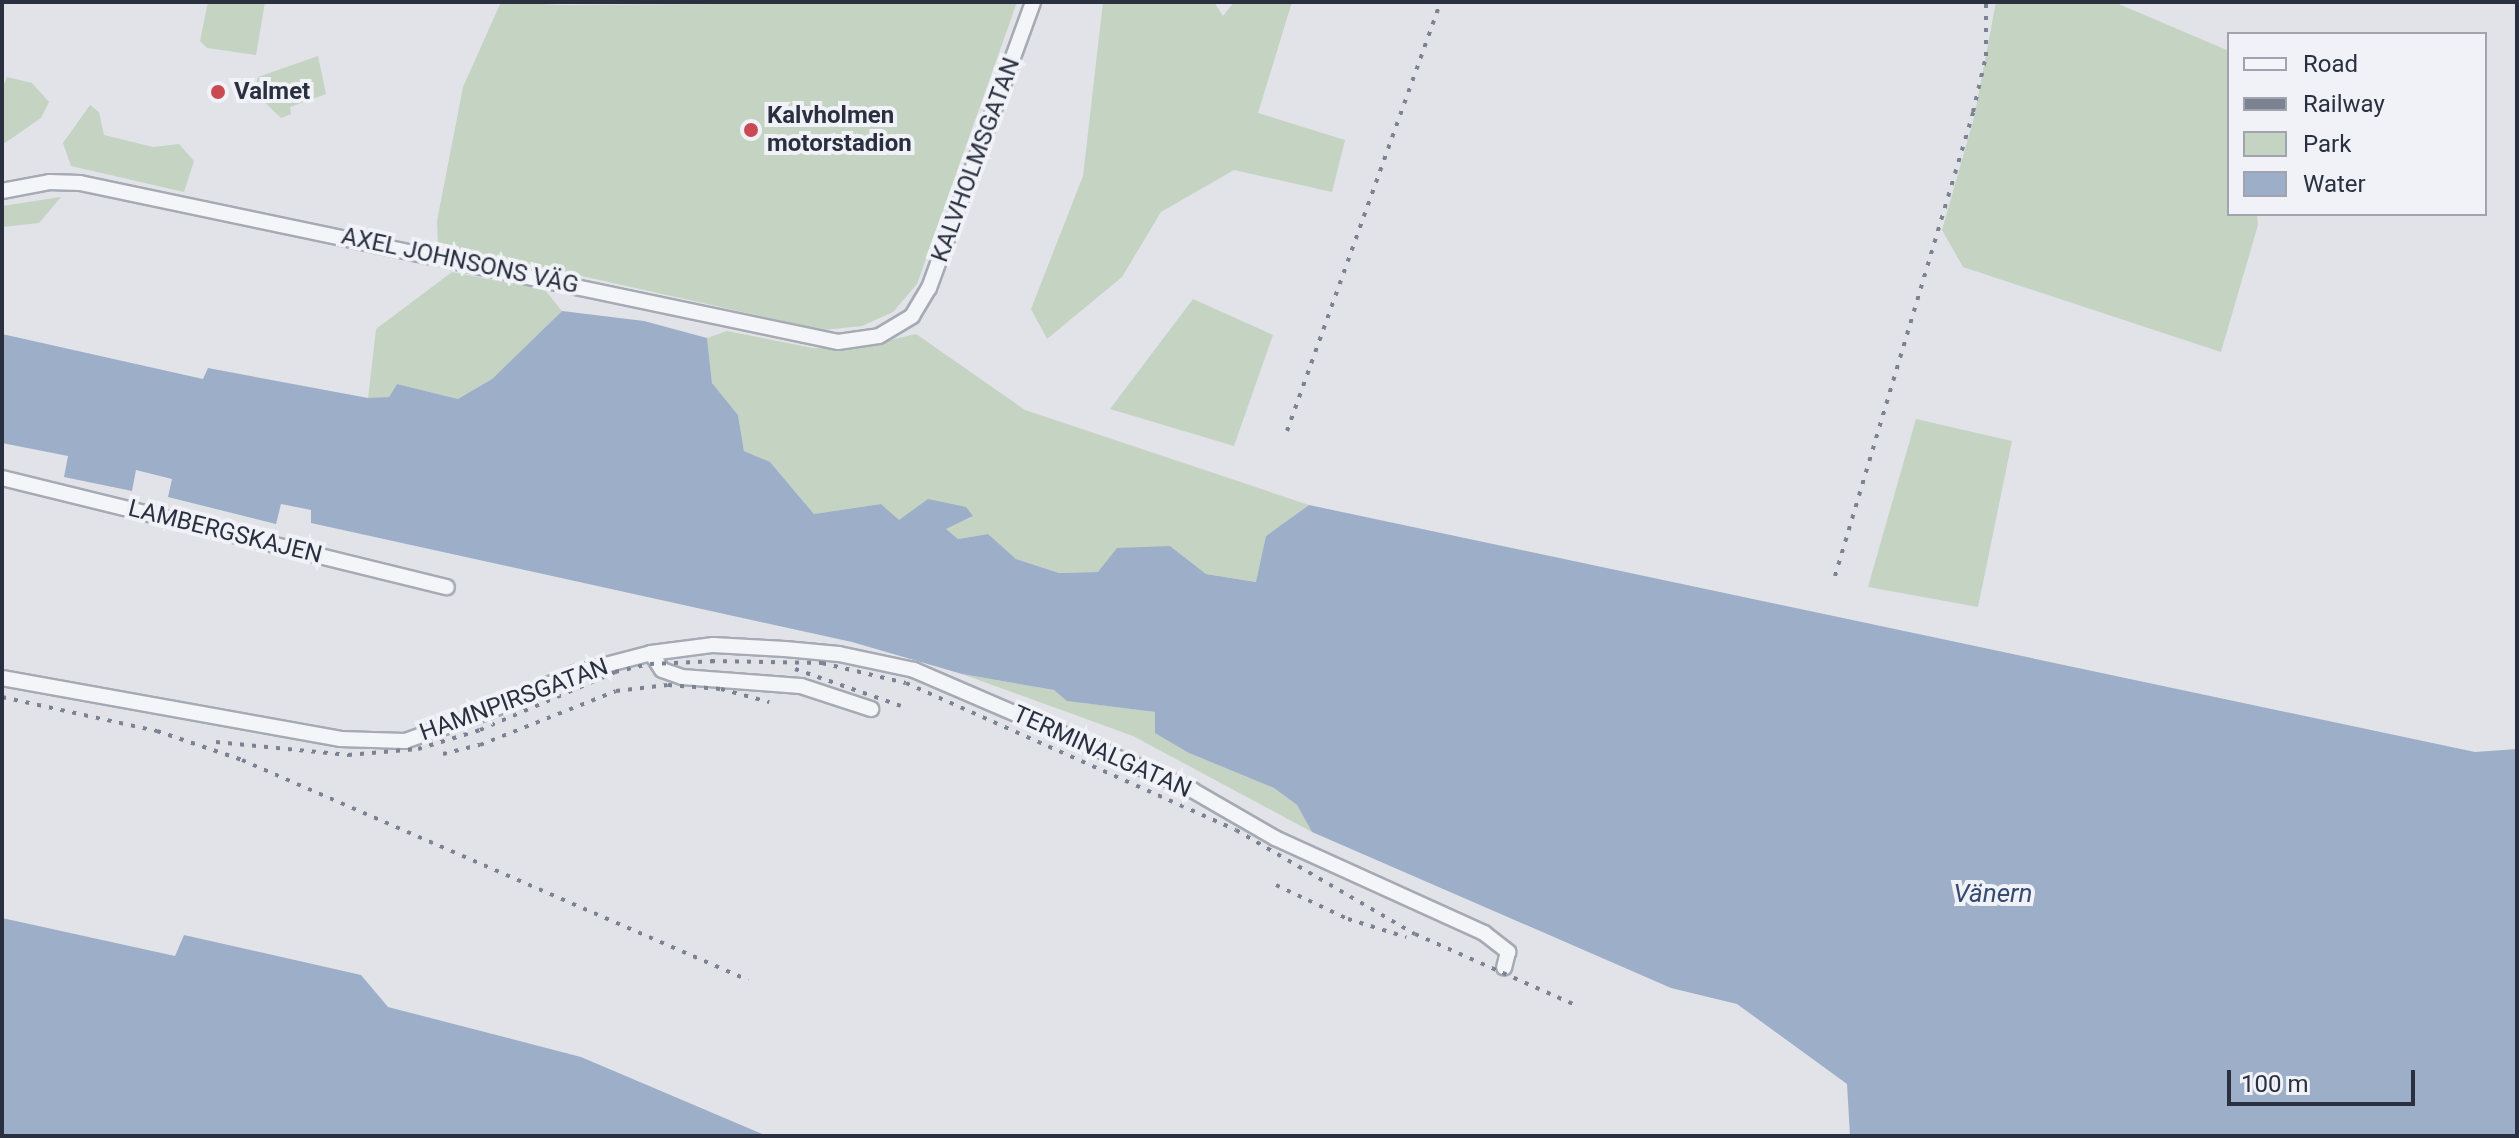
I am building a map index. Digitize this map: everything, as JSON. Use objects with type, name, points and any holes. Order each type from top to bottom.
[{"type":"street","name":"KALVHOLMSGATAN","points":[[912,316],[929,288],[1033,2]]},
{"type":"street","name":"AXEL JOHNSONS VÄG","points":[[2,191],[49,182],[80,183],[838,342],[879,336],[912,316]]},
{"type":"street","name":"LAMBERGSKAJEN","points":[[2,478],[447,587]]},
{"type":"street","name":"TERMINALGATAN","points":[[651,653],[713,645],[771,648],[839,654],[914,670],[1192,790],[1275,838],[1484,933],[1508,952],[1504,968]]},
{"type":"street","name":"HAMNPIRSGATAN","points":[[2,678],[301,735],[405,741],[487,712],[575,673],[651,653]]},
{"type":"street","points":[[651,653],[662,670],[682,677],[801,686],[871,709]]},
{"type":"green space","points":[[208,2],[265,2],[256,55],[207,48],[200,41]]},
{"type":"green space","name":"Kalvholmen motorstadion","points":[[501,2],[560,5],[1017,2],[917,284],[893,312],[862,326],[824,330],[438,244],[437,221],[463,87]]},
{"type":"green space","points":[[1103,2],[1214,2],[1223,16],[1234,2],[1292,2],[1258,113],[1345,140],[1332,192],[1234,170],[1161,212],[1122,277],[1047,339],[1031,309],[1083,176]]},
{"type":"green space","points":[[1996,2],[2114,2],[2227,50],[2227,216],[2257,216],[2258,225],[2221,352],[1963,267],[1942,230],[1974,118]]},
{"type":"green space","points":[[318,56],[326,94],[290,107],[291,114],[281,118],[254,92],[258,77]]},
{"type":"green space","points":[[7,77],[32,83],[49,102],[41,118],[2,145],[2,89]]},
{"type":"green space","points":[[90,105],[99,112],[104,135],[153,147],[179,144],[194,161],[184,192],[71,166],[63,143]]},
{"type":"green space","points":[[61,197],[39,223],[2,227],[2,206]]},
{"type":"green space","points":[[452,272],[545,290],[562,311],[492,379],[458,399],[397,384],[389,397],[368,399],[376,329]]},
{"type":"green space","points":[[1193,299],[1273,335],[1234,446],[1110,409]]},
{"type":"green space","points":[[727,331],[813,348],[860,347],[916,334],[1025,410],[1309,505],[1266,536],[1257,582],[1206,574],[1170,546],[1098,572],[1059,573],[1016,559],[988,534],[958,539],[945,529],[972,517],[898,520],[881,504],[814,514],[770,462],[744,451],[738,415],[712,383],[707,338]]},
{"type":"green space","points":[[1916,419],[2012,441],[1978,607],[1868,587]]},
{"type":"green space","points":[[962,674],[1054,690],[1068,701],[1155,712],[1189,753],[1274,788],[1297,805],[1312,832],[1133,736]]},
{"type":"water","name":"Vänern","points":[[562,311],[644,321],[707,338],[712,383],[738,415],[744,451],[770,462],[814,514],[881,504],[899,520],[928,499],[966,507],[973,516],[946,529],[958,539],[988,534],[1016,559],[1059,573],[1098,572],[1117,548],[1170,546],[1206,574],[1256,582],[1266,536],[1309,505],[2475,752],[2517,749],[2517,1136],[1850,1136],[1847,1084],[1737,1004],[1671,988],[1312,832],[1297,805],[1274,788],[1189,753],[1155,733],[1155,712],[1067,701],[1054,690],[962,674],[852,642],[311,523],[311,510],[281,504],[276,524],[168,497],[172,479],[136,470],[132,491],[64,477],[68,456],[2,443],[2,334],[203,379],[208,368],[368,398],[389,397],[397,384],[458,399],[492,379]]},
{"type":"water","points":[[2,918],[175,956],[184,935],[361,975],[388,1007],[581,1057],[767,1136],[2,1136]]},
{"type":"railway","points":[[1287,431],[1441,2]]},
{"type":"railway","points":[[1835,576],[1973,112],[1986,56],[1986,2]]},
{"type":"railway","points":[[711,661],[822,663],[906,683],[1236,830],[1415,934],[1575,1005]]},
{"type":"railway","points":[[216,742],[348,755],[418,749],[480,730],[615,672],[650,664],[719,661]]},
{"type":"railway","points":[[795,669],[901,706]]},
{"type":"railway","points":[[443,754],[480,745],[616,691],[668,685],[721,689],[769,702]]},
{"type":"railway","points":[[2,697],[157,731],[242,760],[748,980]]},
{"type":"railway","points":[[1276,885],[1348,919],[1406,937]]},
{"type":"place","name":"Valmet","points":[[218,92]]},
{"type":"place","name":"Kalvholmen motorstadion","points":[[751,130]]}]
